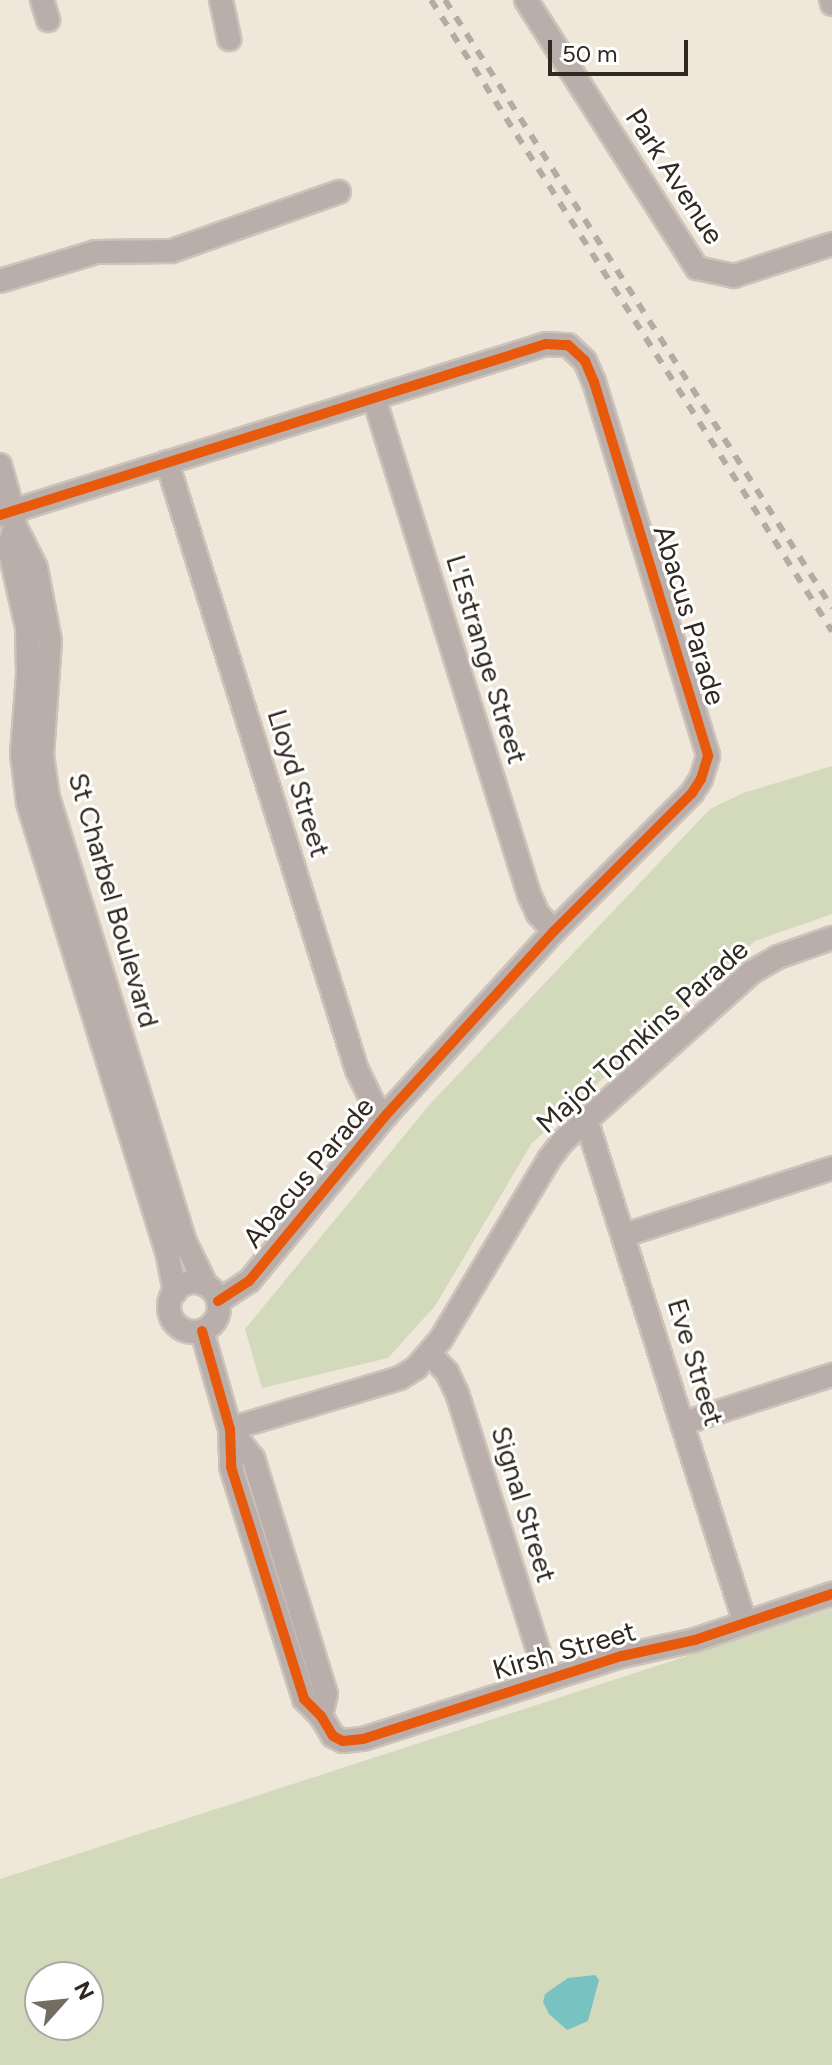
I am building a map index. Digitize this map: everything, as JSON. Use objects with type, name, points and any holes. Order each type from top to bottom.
[{"type":"street","points":[[221,0],[229,39]]},
{"type":"street","name":"Park Avenue","points":[[526,0],[697,268],[734,276],[832,244]]},
{"type":"street","points":[[0,281],[96,252],[172,251],[339,192]]},
{"type":"street","name":"Abacus Parade","points":[[9,517],[167,462],[557,343],[578,352],[594,382],[708,756],[701,779],[692,793],[554,931],[386,1115],[249,1281],[212,1293]]},
{"type":"street","name":"L'Estrange Street","points":[[374,398],[529,894],[538,914],[554,931]]},
{"type":"street","name":"Lloyd Street","points":[[167,462],[357,1070],[373,1103],[386,1115]]},
{"type":"street","points":[[0,465],[9,517]]},
{"type":"street","name":"St Charbel Boulevard","points":[[9,517],[9,547],[23,600],[29,645],[22,754],[28,803],[168,1256],[175,1292]]},
{"type":"street","name":"St Charbel Boulevard","points":[[9,517],[26,542],[36,568],[50,641],[42,755],[48,797],[184,1240],[212,1293]]},
{"type":"street","name":"Major Tomkins Parade","points":[[230,1429],[400,1378],[430,1354],[549,1159],[586,1119],[752,972],[778,957],[832,938]]},
{"type":"street","name":"Eve Street","points":[[586,1119],[745,1623]]},
{"type":"street","points":[[625,1235],[832,1168]]},
{"type":"street","points":[[192,1282],[212,1293],[218,1316],[202,1331],[186,1331],[174,1321],[169,1306],[175,1292],[192,1282]]},
{"type":"street","points":[[202,1331],[230,1429]]},
{"type":"street","name":"Signal Street","points":[[430,1354],[447,1372],[457,1393],[547,1678]]},
{"type":"street","points":[[684,1423],[832,1375]]},
{"type":"street","name":"Kirsh Street","points":[[230,1429],[255,1465],[326,1694],[321,1716],[333,1736],[353,1741],[547,1678],[622,1656],[695,1640],[832,1594]]},
{"type":"green space","points":[[832,766],[832,914],[755,941],[532,1143],[435,1306],[388,1358],[262,1388],[245,1329],[431,1103],[710,809],[743,793]]},
{"type":"green space","points":[[832,1609],[832,2065],[0,2065],[0,1879]]},
{"type":"water","points":[[595,1975],[599,1980],[588,2021],[567,2030],[549,2014],[543,2002],[545,1994],[568,1978]]},
{"type":"railway","points":[[431,0],[832,631]]},
{"type":"railway","points":[[445,0],[832,608]]},
{"type":"cycle path","points":[[0,515],[546,344],[568,345],[585,361],[594,382],[708,756],[701,779],[692,793],[554,931],[386,1115],[249,1281],[218,1301]]},
{"type":"cycle path","points":[[202,1331],[230,1429],[231,1467],[304,1699],[321,1716],[333,1736],[343,1741],[363,1739],[622,1656],[695,1640],[832,1594]]}]
